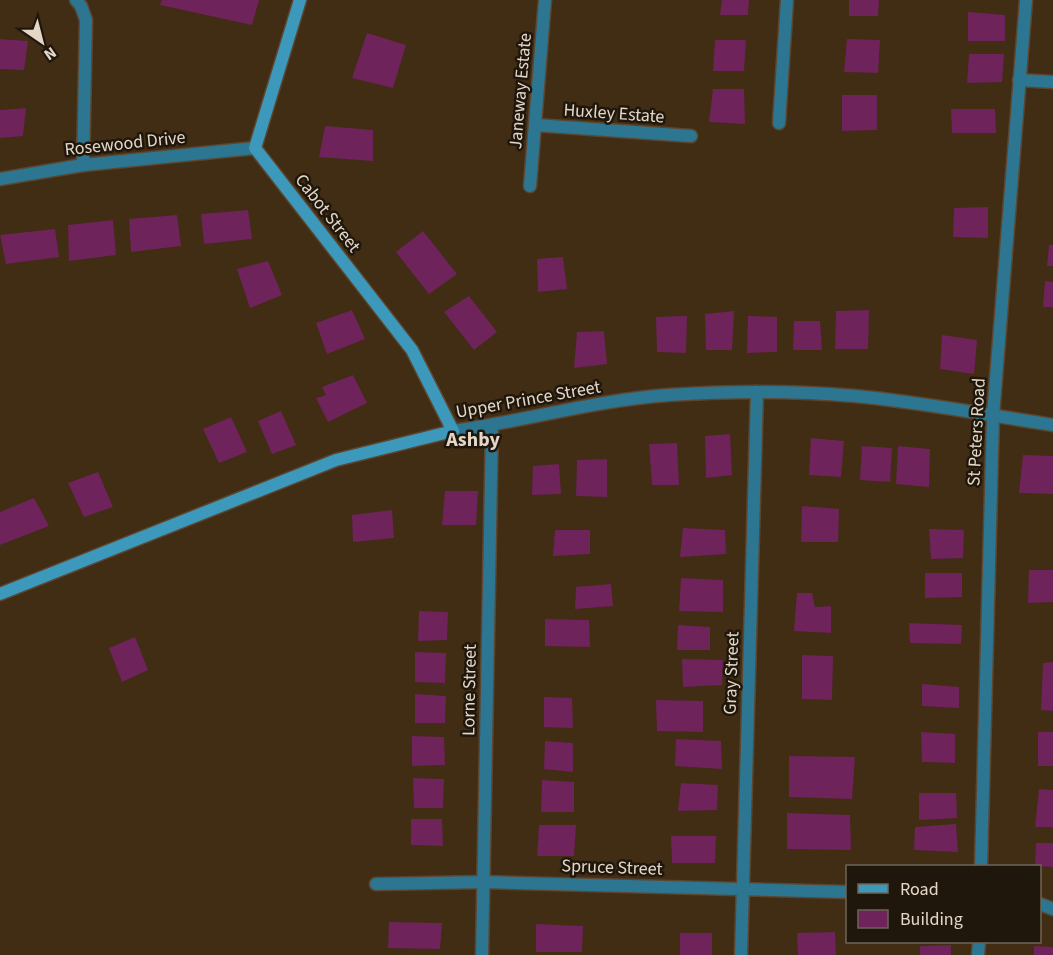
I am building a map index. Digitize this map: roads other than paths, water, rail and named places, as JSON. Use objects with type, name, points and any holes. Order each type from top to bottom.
[{"type":"street","points":[[76,0],[86,20],[83,165]]},
{"type":"street","points":[[255,148],[300,0]]},
{"type":"street","name":"Janeway Estate","points":[[530,186],[545,0]]},
{"type":"street","points":[[779,123],[787,0]]},
{"type":"street","name":"St Peters Road","points":[[981,865],[993,416],[1026,0]]},
{"type":"street","points":[[1019,81],[1053,82]]},
{"type":"street","name":"Huxley Estate","points":[[535,125],[691,136]]},
{"type":"street","name":"Rosewood Drive","points":[[0,179],[83,165],[255,148]]},
{"type":"street","name":"Cabot Street","points":[[255,148],[412,350],[453,431]]},
{"type":"street","name":"Upper Prince Street","points":[[0,594],[336,460],[453,431],[492,426],[580,407],[667,395],[757,392],[856,396],[1053,425]]},
{"type":"street","name":"Gray Street","points":[[741,955],[757,392]]},
{"type":"street","name":"Lorne Street","points":[[482,955],[492,426]]},
{"type":"street","name":"Spruce Street","points":[[376,884],[483,882],[846,891]]},
{"type":"district","name":"Ashby","points":[[473,439]]}]
